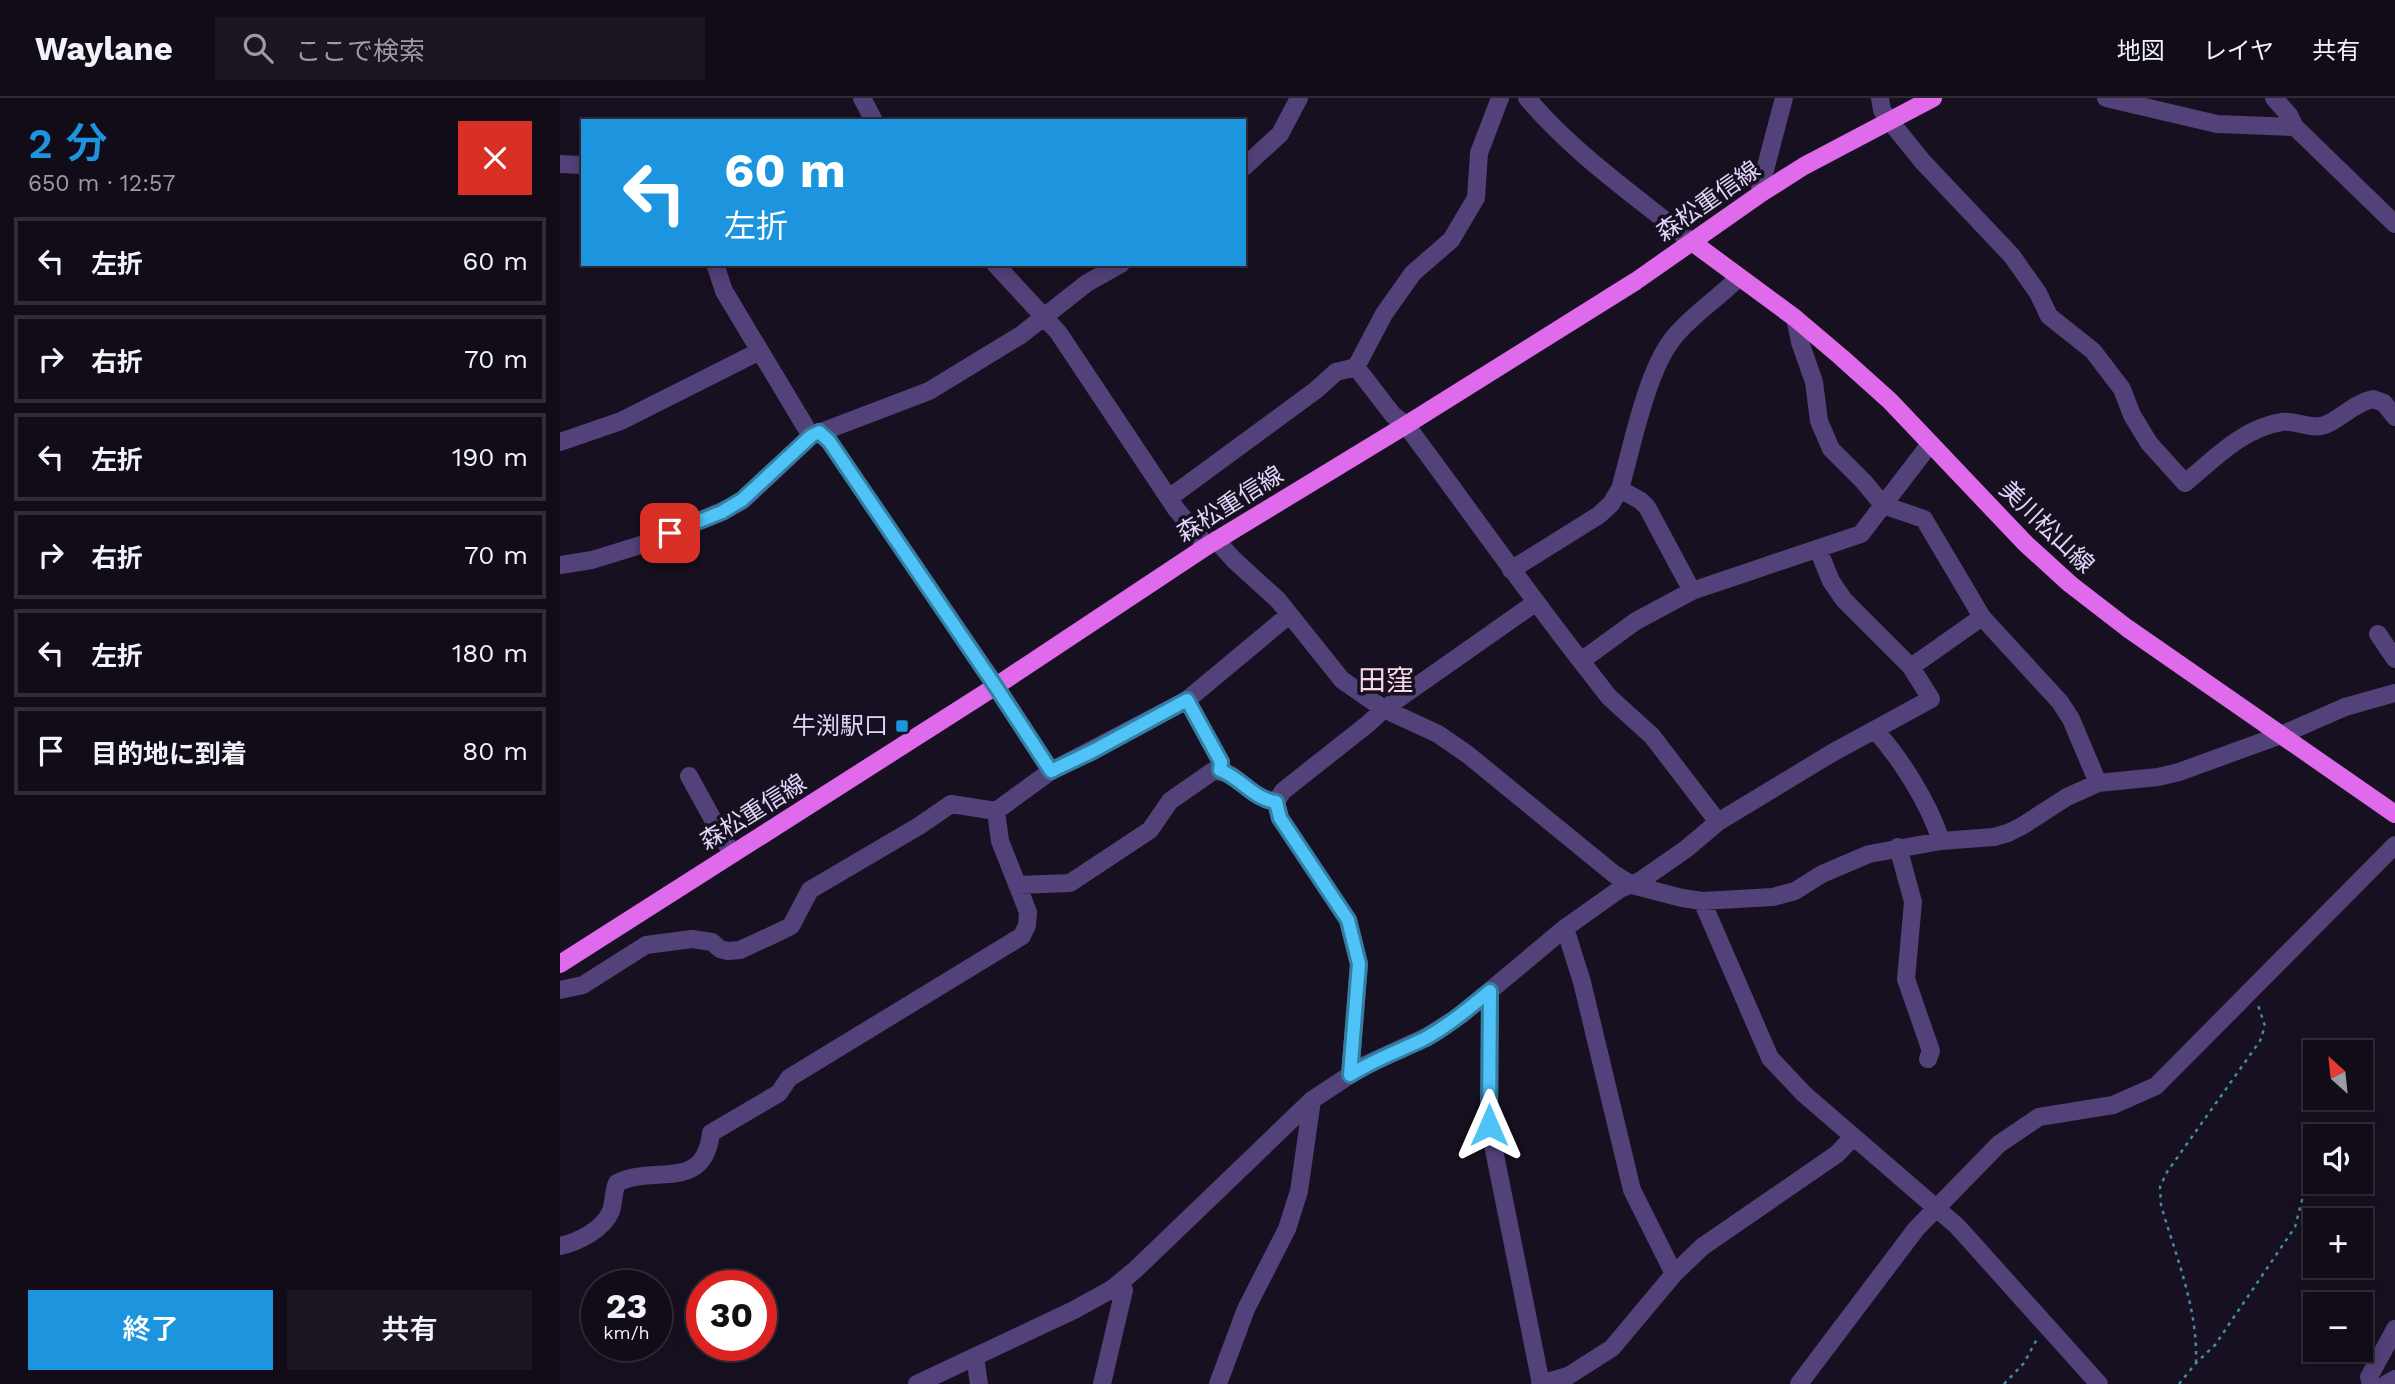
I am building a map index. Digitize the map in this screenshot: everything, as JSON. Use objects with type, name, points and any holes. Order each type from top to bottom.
[{"type":"main road","name":"森松重信線","points":[[561,960],[996,687],[1211,543],[1636,281],[1763,191],[1804,166],[1933,98]]},
{"type":"main road","name":"美川松山線","points":[[1692,242],[1796,318],[1890,401],[2025,543],[2070,584],[2127,628],[2395,814]]},
{"type":"street","points":[[862,98],[873,119]]},
{"type":"street","points":[[1246,165],[1280,134],[1298,98]]},
{"type":"street","points":[[1169,498],[1316,390],[1336,372],[1356,367],[1384,314],[1413,273],[1451,240],[1476,198],[1479,153],[1500,98]]},
{"type":"street","points":[[1528,98],[1549,124],[1573,146],[1692,242]]},
{"type":"street","points":[[1763,191],[1758,181],[1766,170],[1784,98]]},
{"type":"street","points":[[1880,98],[1882,110],[1923,162],[2012,256],[2038,293],[2049,316],[2093,351],[2122,389],[2132,415],[2149,443],[2185,483],[2249,433],[2265,426],[2291,421],[2314,427],[2373,399],[2384,403],[2395,417]]},
{"type":"street","points":[[2105,98],[2217,124],[2295,127]]},
{"type":"street","points":[[2274,98],[2289,115],[2295,127],[2395,224]]},
{"type":"street","points":[[560,164],[581,165]]},
{"type":"street","points":[[716,266],[724,292],[815,434],[829,441],[1051,771]]},
{"type":"street","points":[[997,266],[1058,332],[1169,498],[1211,543],[1278,600],[1342,680],[1384,709],[1438,734],[1467,754],[1614,874],[1632,885],[1702,901],[1773,897],[1795,891],[1869,853],[2008,833],[2022,827],[2067,797],[2098,783],[2158,777],[2179,772],[2280,735],[2345,707],[2395,693]]},
{"type":"street","points":[[560,565],[592,560],[645,544],[722,512],[742,500],[815,434],[929,391],[1021,335],[1087,284],[1118,266]]},
{"type":"street","points":[[1511,570],[1599,515],[1611,504],[1620,489],[1654,369],[1674,337],[1740,277]]},
{"type":"street","points":[[1796,318],[1800,342],[1814,382],[1819,421],[1831,449],[1883,505],[1924,519],[1982,617],[2060,702],[2071,719],[2098,783]]},
{"type":"street","points":[[560,442],[621,421],[760,351]]},
{"type":"street","points":[[1356,367],[1393,415],[1406,425],[1535,603],[1609,697],[1651,736],[1717,822]]},
{"type":"street","points":[[1581,661],[1636,621],[1692,591],[1861,534],[1930,444]]},
{"type":"street","points":[[1620,489],[1647,507],[1692,591]]},
{"type":"street","points":[[917,1384],[1074,1310],[1120,1282],[1312,1100],[1365,1065],[1426,1037],[1461,1015],[1565,928],[1620,889],[1632,885],[1686,849],[1717,822],[1832,753],[1931,699],[1911,667],[1844,600],[1832,582],[1818,549]]},
{"type":"street","points":[[1350,1075],[1359,964],[1348,920],[1280,818],[1276,802],[1283,791],[1384,709],[1535,603]]},
{"type":"street","points":[[560,990],[583,985],[646,945],[703,939],[720,949],[740,950],[791,926],[804,896],[820,882],[919,826],[951,804],[996,811],[1051,771],[1187,700],[1289,615]]},
{"type":"street","points":[[1911,667],[1982,617]]},
{"type":"street","points":[[2378,634],[2395,659]]},
{"type":"street","points":[[1187,700],[1221,762],[1220,770]]},
{"type":"street","points":[[1875,730],[1892,749],[1936,824],[1941,841]]},
{"type":"street","points":[[1017,885],[1070,883],[1150,830],[1170,801],[1213,771],[1220,770],[1230,774],[1262,800],[1276,802]]},
{"type":"street","points":[[689,776],[733,854]]},
{"type":"street","points":[[560,1246],[588,1235],[603,1224],[610,1213],[617,1183],[633,1178],[690,1171],[708,1154],[711,1133],[779,1093],[789,1077],[1022,936],[1027,925],[1028,912],[1000,841],[996,811]]},
{"type":"street","points":[[1799,1384],[1916,1229],[1999,1144],[2039,1117],[2113,1105],[2155,1086],[2395,845]]},
{"type":"street","points":[[1898,847],[1913,902],[1906,979],[1931,1051],[1928,1059]]},
{"type":"street","points":[[1702,901],[1770,1058],[1804,1094],[1957,1226],[2099,1384]]},
{"type":"street","points":[[1565,928],[1582,982],[1632,1190],[1674,1274]]},
{"type":"street","points":[[1490,991],[1489,1125],[1540,1384],[1568,1376],[1612,1348],[1674,1274],[1702,1247],[1837,1154],[1853,1137]]},
{"type":"street","points":[[1218,1384],[1246,1309],[1287,1229],[1299,1191],[1312,1100]]},
{"type":"street","points":[[1102,1384],[1124,1290],[1120,1282]]},
{"type":"street","points":[[2371,1384],[2369,1377],[2395,1329]]},
{"type":"street","points":[[975,1357],[979,1384]]},
{"type":"street","points":[[2386,1384],[2395,1379]]},
{"type":"path","points":[[2196,1363],[2193,1312],[2161,1205],[2161,1188],[2167,1172],[2260,1041],[2265,1027],[2263,1017],[2257,1004],[2248,995]]},
{"type":"path","points":[[2179,1384],[2215,1345],[2295,1227],[2304,1194]]},
{"type":"path","points":[[2004,1384],[2024,1363],[2044,1322]]},
{"type":"place","name":"牛渕駅口","points":[[902,726]]},
{"type":"district","name":"田窪","points":[[1386,680]]},
{"type":"route","points":[[670,533],[722,512],[742,500],[811,436],[819,432],[829,441],[1051,771],[1187,700],[1221,762],[1220,770],[1230,774],[1262,800],[1276,802],[1280,818],[1348,920],[1359,964],[1350,1075],[1365,1065],[1426,1037],[1461,1015],[1490,991],[1489,1125]]}]
